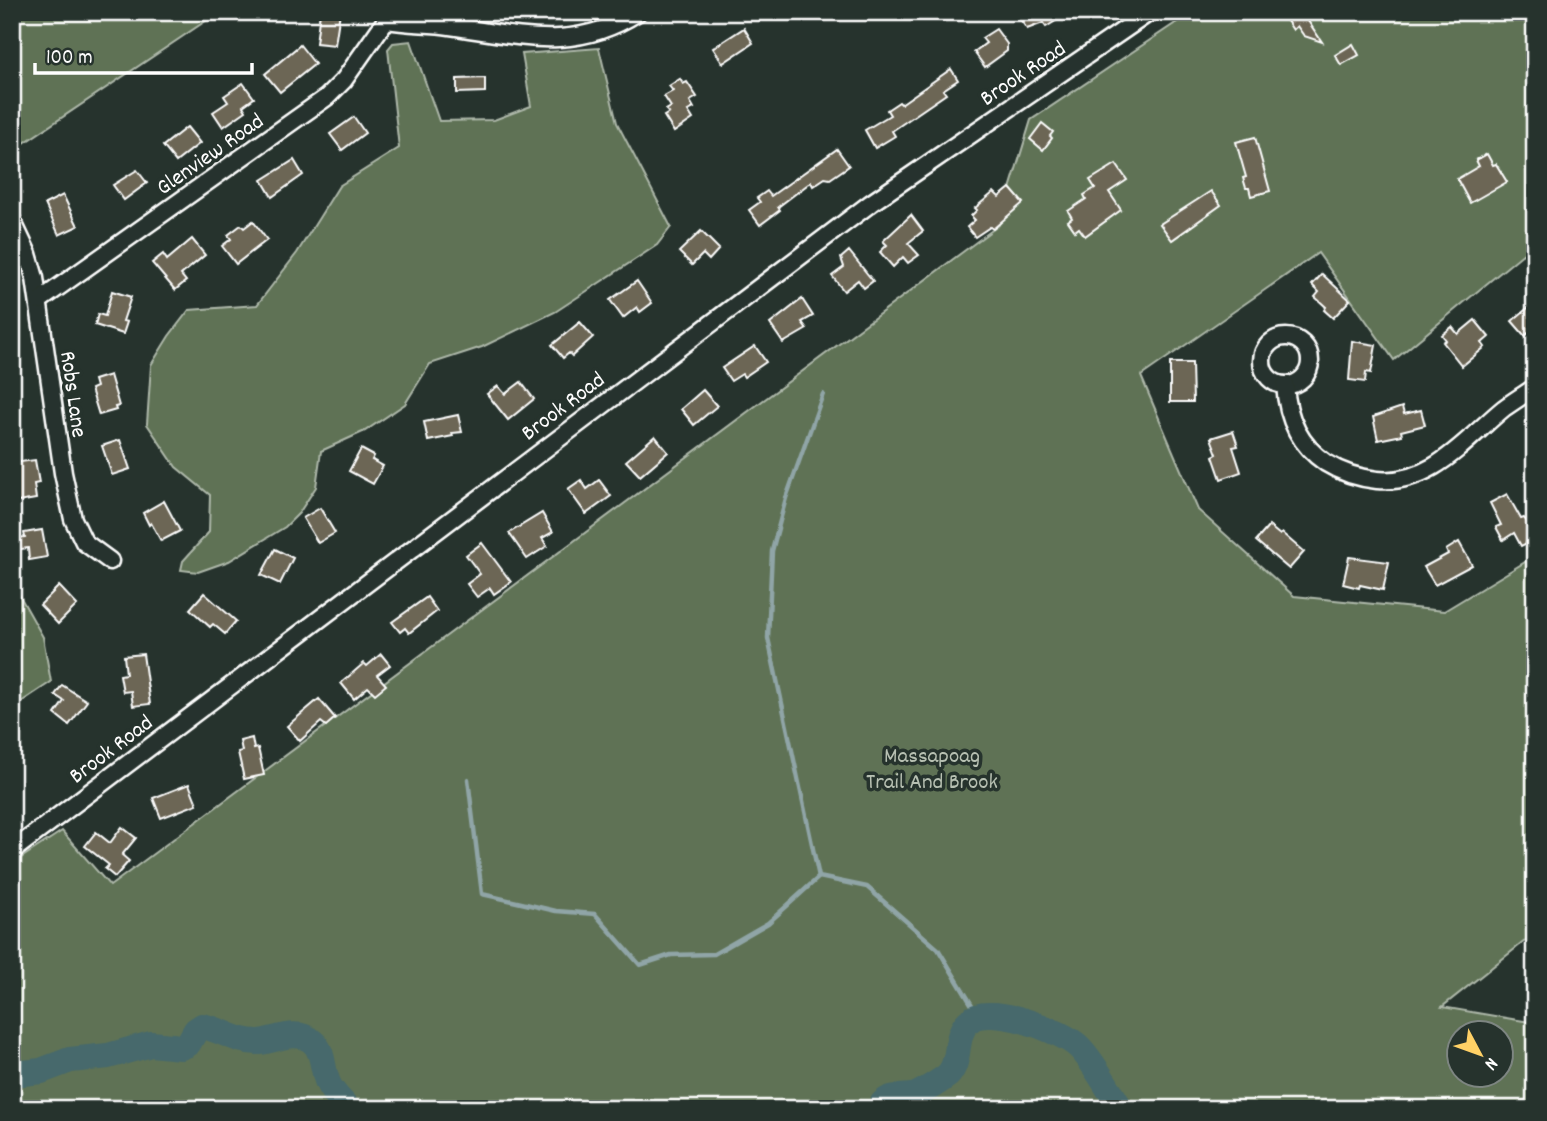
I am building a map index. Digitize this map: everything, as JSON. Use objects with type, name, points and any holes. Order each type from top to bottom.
[{"type":"street","points":[[385,16],[547,39],[576,37],[607,30],[638,12]]},
{"type":"street","name":"Brook Road","points":[[12,850],[860,211],[1150,12]]},
{"type":"street","name":"Glenview Road","points":[[38,301],[327,97],[344,80],[385,16]]},
{"type":"street","name":"Robs Lane","points":[[12,220],[28,254],[38,301],[63,473],[75,525],[84,542],[110,561]]},
{"type":"street","points":[[1285,385],[1290,417],[1307,446],[1334,468],[1358,477],[1384,481],[1418,475],[1433,468],[1505,407],[1535,387]]},
{"type":"green space","points":[[12,12],[219,12],[12,151]]},
{"type":"green space","name":"Massapoag Trail And Brook","points":[[1192,12],[1535,12],[1535,244],[1394,360],[1318,253],[1141,376],[1198,510],[1294,596],[1444,611],[1535,556],[1535,933],[1442,1007],[1535,1023],[1535,1109],[12,1109],[12,864],[62,831],[110,886],[999,225],[1031,120]]},
{"type":"green space","points":[[411,41],[439,121],[494,120],[531,106],[522,54],[599,48],[617,123],[671,227],[657,245],[555,312],[482,347],[430,364],[405,404],[365,431],[321,451],[316,487],[299,513],[285,527],[229,561],[198,572],[181,570],[183,561],[209,532],[210,495],[176,467],[147,424],[151,365],[189,310],[257,305],[297,253],[339,186],[399,148],[388,49],[393,43]]},
{"type":"green space","points":[[12,582],[43,637],[51,682],[12,708]]},
{"type":"building","points":[[320,12],[340,12],[335,45],[316,43]]},
{"type":"building","points":[[1027,12],[1070,12],[1046,27],[1043,23],[1027,29],[1020,19],[1028,14]]},
{"type":"building","points":[[1281,12],[1302,12],[1322,42],[1304,36],[1297,26],[1293,30]]},
{"type":"building","points":[[744,28],[753,43],[723,63],[713,48]]},
{"type":"building","points":[[996,29],[1007,44],[1007,51],[985,67],[974,52],[986,43],[982,38]]},
{"type":"building","points":[[1353,44],[1359,55],[1341,65],[1335,55]]},
{"type":"building","points":[[300,45],[315,64],[280,92],[265,74]]},
{"type":"building","points":[[951,69],[958,80],[943,90],[946,94],[892,131],[895,136],[875,148],[865,130],[890,115],[887,110],[899,102],[901,104]]},
{"type":"building","points":[[485,78],[485,92],[457,93],[457,79]]},
{"type":"building","points":[[680,79],[683,84],[687,82],[697,97],[690,101],[694,108],[688,111],[693,119],[674,132],[664,116],[669,113],[666,110],[671,107],[664,96],[673,91],[669,86]]},
{"type":"building","points":[[243,83],[254,98],[243,106],[246,111],[223,127],[213,112],[228,102],[224,96]]},
{"type":"building","points":[[354,117],[365,133],[342,150],[330,134]]},
{"type":"building","points":[[1042,123],[1053,132],[1043,150],[1030,139]]},
{"type":"building","points":[[187,127],[200,143],[176,162],[163,146]]},
{"type":"building","points":[[1255,137],[1270,191],[1251,196],[1243,178],[1246,177],[1236,142]]},
{"type":"building","points":[[837,149],[849,166],[830,179],[825,178],[813,186],[811,182],[778,207],[780,210],[760,225],[749,210],[760,202],[757,198],[767,191],[771,196]]},
{"type":"building","points":[[1487,154],[1507,182],[1470,203],[1457,179],[1479,166],[1476,160]]},
{"type":"building","points":[[294,160],[303,175],[272,197],[262,180]]},
{"type":"building","points":[[1116,164],[1127,180],[1109,192],[1121,210],[1085,236],[1079,228],[1075,231],[1068,221],[1072,218],[1068,211],[1086,199],[1084,195],[1095,188],[1090,180]]},
{"type":"building","points":[[137,170],[147,183],[124,200],[113,185]]},
{"type":"building","points":[[1010,188],[1023,203],[993,229],[990,227],[975,237],[967,227],[975,220],[971,216],[977,210],[975,208],[994,192],[999,197]]},
{"type":"building","points":[[1211,191],[1221,205],[1172,240],[1160,224]]},
{"type":"building","points":[[63,195],[78,226],[59,235],[45,204]]},
{"type":"building","points":[[911,215],[923,231],[908,243],[919,255],[908,263],[903,257],[893,267],[880,252],[887,245],[883,241]]},
{"type":"building","points":[[253,221],[267,240],[236,264],[222,246],[231,239],[228,235],[241,225],[244,228]]},
{"type":"building","points":[[701,231],[719,249],[709,260],[703,254],[692,265],[679,252]]},
{"type":"building","points":[[192,239],[205,255],[181,275],[186,281],[175,290],[152,263],[163,254],[167,260]]},
{"type":"building","points":[[849,251],[873,281],[864,288],[858,280],[844,291],[832,276],[844,267],[841,258]]},
{"type":"building","points":[[1322,274],[1350,300],[1333,318],[1315,297],[1319,292],[1312,285]]},
{"type":"building","points":[[637,281],[652,303],[640,312],[637,307],[623,318],[610,300]]},
{"type":"building","points":[[112,291],[131,297],[123,321],[127,322],[123,334],[95,325],[98,314],[105,316]]},
{"type":"building","points":[[802,299],[813,316],[802,322],[807,329],[783,343],[770,324]]},
{"type":"building","points":[[1535,302],[1535,327],[1525,336],[1512,321]]},
{"type":"building","points":[[1475,320],[1489,337],[1482,343],[1485,347],[1462,366],[1443,342],[1446,340],[1442,335],[1452,327],[1458,334]]},
{"type":"building","points":[[580,322],[593,337],[572,356],[569,353],[563,358],[552,345]]},
{"type":"building","points":[[1352,341],[1376,345],[1371,373],[1366,372],[1365,382],[1349,380]]},
{"type":"building","points":[[755,346],[766,362],[744,377],[742,374],[731,381],[722,368]]},
{"type":"building","points":[[1170,363],[1192,363],[1193,402],[1170,402]]},
{"type":"building","points":[[110,375],[119,406],[115,407],[116,410],[99,415],[91,389],[96,387],[94,380]]},
{"type":"building","points":[[521,382],[534,399],[508,420],[487,394],[498,386],[505,394]]},
{"type":"building","points":[[703,390],[717,406],[694,425],[681,409]]},
{"type":"building","points":[[1402,407],[1404,414],[1421,410],[1425,425],[1401,431],[1402,435],[1378,440],[1373,417]]},
{"type":"building","points":[[458,415],[462,432],[428,441],[424,422]]},
{"type":"building","points":[[1233,431],[1238,446],[1233,447],[1241,472],[1221,479],[1213,456],[1217,454],[1211,438]]},
{"type":"building","points":[[655,436],[668,452],[640,476],[626,461]]},
{"type":"building","points":[[120,440],[130,469],[112,475],[102,446]]},
{"type":"building","points":[[361,449],[374,456],[372,460],[383,466],[373,484],[349,471]]},
{"type":"building","points":[[35,460],[39,483],[34,484],[36,499],[12,503],[12,489],[15,489],[12,463]]},
{"type":"building","points":[[581,480],[587,489],[599,480],[611,496],[586,514],[568,489]]},
{"type":"building","points":[[1507,494],[1521,519],[1524,518],[1535,531],[1535,539],[1521,546],[1514,533],[1503,540],[1496,527],[1501,525],[1490,503]]},
{"type":"building","points":[[164,501],[180,531],[161,541],[143,513]]},
{"type":"building","points":[[320,508],[335,533],[318,543],[303,518]]},
{"type":"building","points":[[542,513],[553,532],[542,538],[547,546],[527,559],[509,533]]},
{"type":"building","points":[[1269,526],[1280,535],[1282,533],[1304,552],[1289,569],[1256,541]]},
{"type":"building","points":[[42,530],[47,557],[29,560],[28,548],[12,550],[12,539],[25,537],[24,533]]},
{"type":"building","points":[[1459,542],[1472,565],[1435,585],[1424,567],[1448,554],[1446,550]]},
{"type":"building","points":[[482,543],[511,582],[494,594],[490,588],[477,597],[467,584],[480,574],[466,555]]},
{"type":"building","points":[[275,549],[293,558],[280,584],[261,575]]},
{"type":"building","points":[[1349,557],[1389,562],[1383,590],[1343,584]]},
{"type":"building","points":[[59,586],[77,605],[58,624],[40,605]]},
{"type":"building","points":[[204,593],[236,621],[225,634],[213,624],[210,627],[190,609]]},
{"type":"building","points":[[427,597],[437,611],[409,633],[405,628],[400,632],[392,622]]},
{"type":"building","points":[[143,654],[150,704],[133,706],[131,691],[123,692],[120,675],[126,674],[124,656]]},
{"type":"building","points":[[381,654],[390,665],[377,675],[386,685],[375,694],[368,687],[354,699],[341,683],[364,663],[367,666]]},
{"type":"building","points":[[62,685],[87,701],[69,725],[55,714],[64,701],[55,695]]},
{"type":"building","points":[[319,699],[335,718],[326,726],[321,722],[300,741],[287,726]]},
{"type":"building","points":[[252,738],[254,749],[258,748],[264,775],[244,779],[238,752],[242,751],[240,741]]},
{"type":"building","points":[[189,784],[197,804],[161,818],[153,798]]},
{"type":"building","points":[[122,827],[136,838],[122,855],[129,861],[115,877],[105,869],[109,865],[85,846],[96,832],[110,843]]},
{"type":"waterway","points":[[823,394],[786,498],[772,551],[768,638],[819,877],[867,887],[938,949],[978,1015]]},
{"type":"waterway","points":[[468,779],[482,894],[556,911],[595,914],[640,965],[671,955],[714,954],[768,923],[819,877]]},
{"type":"waterway","points":[[881,1109],[886,1101],[894,1097],[916,1095],[948,1075],[955,1063],[964,1027],[978,1016],[992,1015],[1025,1021],[1070,1040],[1090,1059],[1121,1109]]},
{"type":"waterway","points":[[12,1071],[41,1071],[70,1060],[108,1056],[151,1044],[181,1047],[188,1044],[196,1030],[202,1026],[252,1042],[294,1035],[307,1038],[317,1046],[330,1087],[348,1109]]}]
